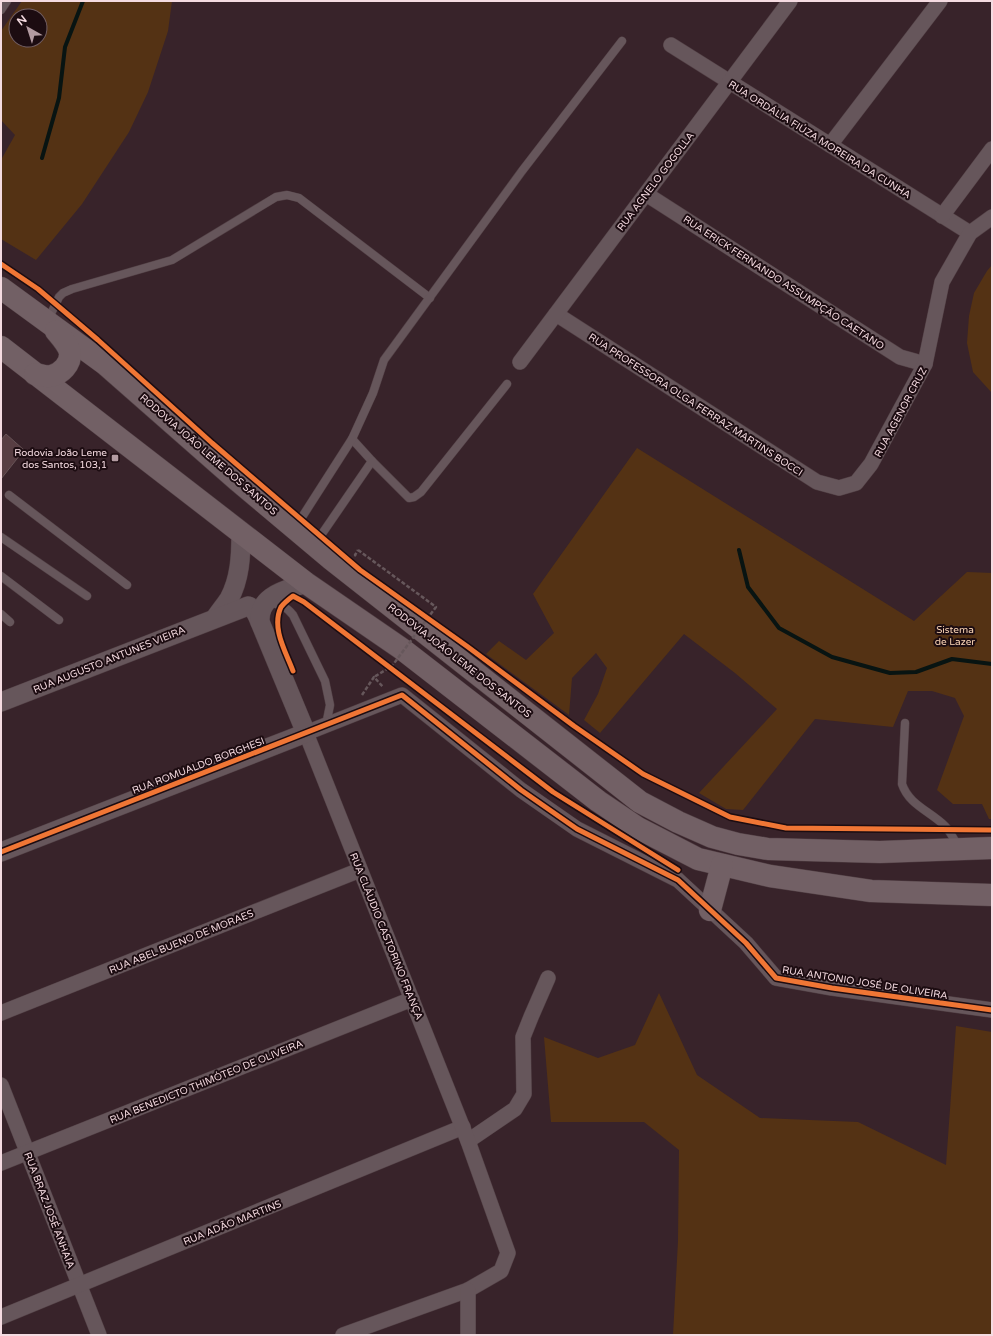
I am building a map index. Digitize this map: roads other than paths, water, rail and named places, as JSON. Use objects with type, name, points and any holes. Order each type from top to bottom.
[{"type":"main road","name":"RODOVIA JOÃO LEME DOS SANTOS","points":[[1,288],[106,364],[237,480],[314,545],[640,802],[678,822],[712,836],[738,844],[768,849],[880,852],[992,848]]},
{"type":"main road","points":[[35,374],[50,377],[60,373],[69,362],[70,353],[65,343],[47,322]]},
{"type":"main road","points":[[1,347],[241,534],[306,583],[402,649],[598,801],[638,828],[698,858],[770,876],[871,891],[992,895]]},
{"type":"main road","points":[[710,910],[722,865]]},
{"type":"street","name":"RUA AGNELO GOGOLLA","points":[[520,362],[790,1]]},
{"type":"street","points":[[830,145],[940,1]]},
{"type":"street","name":"RUA ORDÁLIA FIÚZA MOREIRA DA CUNHA","points":[[671,45],[970,233]]},
{"type":"street","points":[[942,216],[988,164],[992,149]]},
{"type":"street","name":"RUA ERICK FERNANDO ASSUMPÇÃO CAETANO","points":[[646,194],[900,357],[925,364]]},
{"type":"street","name":"RUA AGENOR CRUZ","points":[[839,488],[856,483],[871,464],[925,364],[942,282],[970,233],[992,217]]},
{"type":"street","name":"RUA PROFESSORA OLGA FERRAZ MARTINS BOCCI","points":[[556,314],[817,482],[839,488]]},
{"type":"street","points":[[216,617],[229,598],[237,576],[241,557],[241,534]]},
{"type":"street","name":"RUA AUGUSTO ANTUNES VIEIRA","points":[[1,702],[216,617],[262,602],[306,583]]},
{"type":"street","name":"RUA CLÁUDIO CASTORINO FRANÇA","points":[[262,602],[260,622],[306,733],[466,1134],[508,1253],[501,1271],[468,1290]]},
{"type":"street","name":"RUA ROMUALDO BORGHESI","points":[[1,852],[402,695]]},
{"type":"street","name":"RUA ANTONIO JOSÉ DE OLIVEIRA","points":[[402,695],[521,790],[577,829],[678,880],[746,943],[776,978],[832,988],[992,1010]]},
{"type":"street","name":"RUA ABEL BUENO DE MORAES","points":[[1,1013],[360,870]]},
{"type":"street","name":"RUA ADÃO MARTINS","points":[[1,1317],[466,1134],[515,1109],[524,1094],[523,1037],[548,978]]},
{"type":"street","name":"RUA BENEDICTO THIMÓTEO DE OLIVEIRA","points":[[1,1163],[412,999]]},
{"type":"street","name":"RUA BRAZ JOSÉ ANHAIA","points":[[1,1085],[99,1335]]},
{"type":"street","points":[[343,1335],[468,1290],[468,1335]]},
{"type":"lane","points":[[1,10],[7,1]]},
{"type":"lane","points":[[294,528],[352,438],[373,393],[384,360],[522,171],[622,41]]},
{"type":"lane","points":[[47,322],[59,297],[63,293],[72,289],[172,260],[276,197],[287,195],[300,198],[430,298]]},
{"type":"lane","points":[[352,438],[372,461],[409,498],[414,497],[421,492],[507,384]]},
{"type":"lane","points":[[314,545],[372,461]]},
{"type":"lane","points":[[9,495],[127,585]]},
{"type":"lane","points":[[1,537],[87,596]]},
{"type":"lane","points":[[1,576],[59,620]]},
{"type":"lane","points":[[262,602],[274,603],[288,608],[293,615],[325,681],[330,704],[326,725]]},
{"type":"lane","points":[[1,614],[10,622]]},
{"type":"lane","points":[[905,723],[902,784],[905,793],[945,826],[961,849]]},
{"type":"waterway","points":[[42,158],[59,98],[65,47],[83,1]]},
{"type":"waterway","points":[[739,550],[748,587],[779,628],[832,657],[890,673],[916,672],[952,659],[992,664]]},
{"type":"place","name":"Rodovia João Leme dos Santos, 103,1","points":[[115,458]]},
{"type":"park label","name":"Sistema de Lazer","points":[[955,634]]}]
